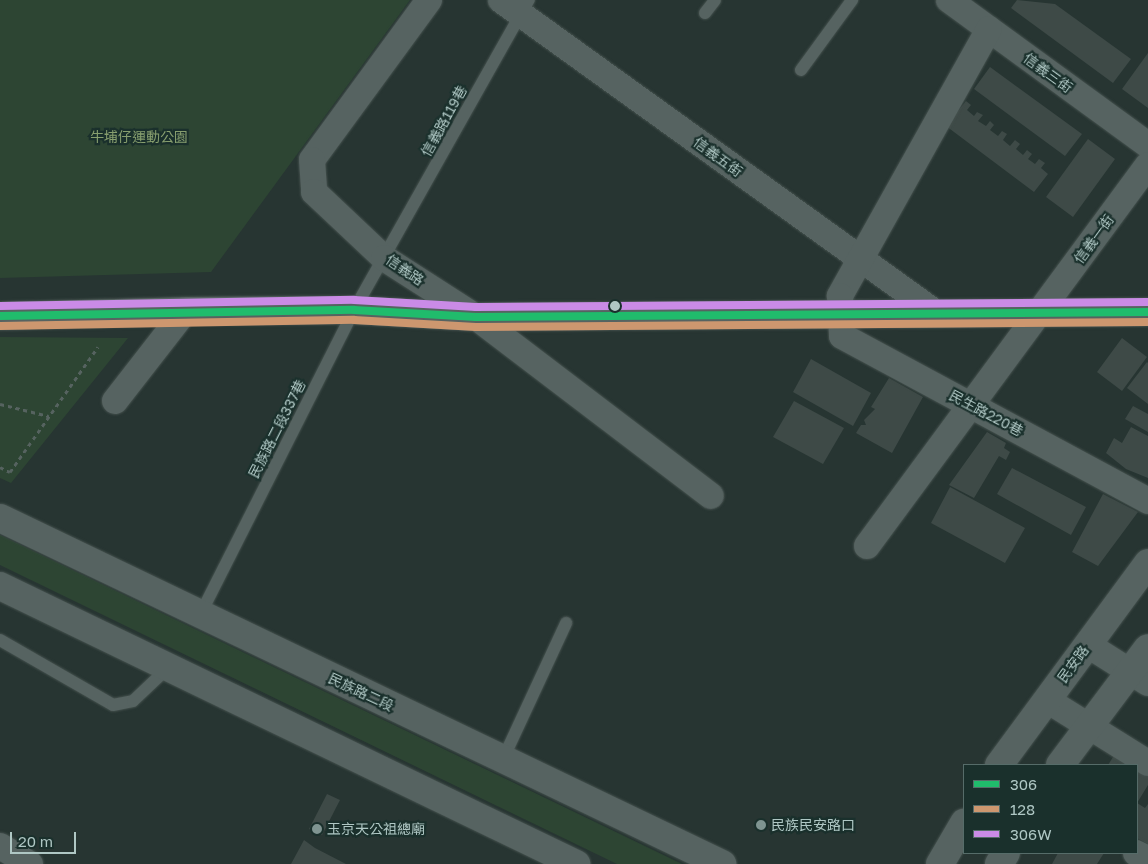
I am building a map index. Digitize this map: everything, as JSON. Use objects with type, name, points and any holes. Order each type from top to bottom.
[{"type":"street","name":"信義路","points":[[429,0],[312,160],[314,192],[384,258],[476,317],[711,496]]},
{"type":"street","name":"信義三街","points":[[949,0],[1148,145]]},
{"type":"street","name":"信義五街","points":[[517,5],[860,260],[936,313]]},
{"type":"street","points":[[841,314],[840,296],[989,29]]},
{"type":"street","name":"信義一街","points":[[1039,313],[1148,165]]},
{"type":"street","points":[[0,316],[185,311],[354,310],[476,317],[1148,312]]},
{"type":"street","points":[[115,401],[185,311]]},
{"type":"street","points":[[867,546],[1039,313]]},
{"type":"street","name":"民生路220巷","points":[[841,314],[842,336],[1148,501]]},
{"type":"street","name":"民族路二段","points":[[0,518],[722,864]]},
{"type":"street","name":"民安路","points":[[1000,764],[1148,563]]},
{"type":"street","points":[[0,586],[170,666],[576,864]]},
{"type":"street","points":[[1088,645],[1139,678]]},
{"type":"street","points":[[1061,764],[1089,726],[1139,678],[1148,648]]},
{"type":"street","points":[[1047,700],[1148,763]]},
{"type":"street","points":[[940,864],[963,825]]},
{"type":"street","points":[[0,846],[30,864]]},
{"type":"lane","points":[[704,13],[714,0]]},
{"type":"lane","points":[[801,70],[852,0]]},
{"type":"lane","name":"信義路119巷","points":[[384,258],[517,5]]},
{"type":"lane","name":"民族路二段337巷","points":[[200,615],[354,310],[384,258]]},
{"type":"lane","points":[[503,759],[566,623]]},
{"type":"lane","points":[[0,640],[114,705],[133,702],[170,666]]},
{"type":"path","points":[[0,467],[10,472],[98,347]]},
{"type":"path","points":[[0,404],[49,416]]},
{"type":"green space","name":"牛埔仔運動公園","points":[[0,0],[410,0],[211,272],[0,278]]},
{"type":"green space","points":[[0,337],[128,338],[11,483],[0,478]]},
{"type":"green space","points":[[0,535],[682,864],[617,864],[0,565]]},
{"type":"building","points":[[1017,0],[1055,4],[1131,59],[1113,83],[1011,8]]},
{"type":"building","points":[[1148,53],[1148,108],[1122,89]]},
{"type":"building","points":[[990,67],[1082,134],[1065,156],[974,89]]},
{"type":"building","points":[[966,101],[971,105],[967,110],[974,116],[977,112],[983,115],[978,121],[986,126],[990,121],[994,125],[990,130],[998,136],[1002,131],[1007,134],[1003,140],[1010,146],[1015,140],[1020,144],[1016,149],[1023,155],[1027,150],[1032,154],[1028,159],[1035,164],[1039,159],[1045,163],[1041,168],[1048,174],[1034,192],[946,126]]},
{"type":"building","points":[[1088,139],[1115,159],[1073,217],[1046,197]]},
{"type":"building","points":[[1122,338],[1147,357],[1122,391],[1097,372]]},
{"type":"building","points":[[811,359],[871,393],[853,426],[793,392]]},
{"type":"building","points":[[1148,363],[1148,404],[1127,388]]},
{"type":"building","points":[[889,378],[923,397],[892,453],[856,433],[861,425],[866,425],[864,420],[875,409],[871,407]]},
{"type":"building","points":[[794,401],[844,428],[823,464],[773,437]]},
{"type":"building","points":[[1133,406],[1148,414],[1148,432],[1125,419]]},
{"type":"building","points":[[1131,427],[1148,436],[1148,478],[1126,469],[1106,453],[1114,438],[1122,443]]},
{"type":"building","points":[[987,432],[1006,443],[1004,448],[1010,452],[1006,460],[999,456],[974,498],[949,485]]},
{"type":"building","points":[[1012,468],[1086,507],[1071,535],[997,494]]},
{"type":"building","points":[[950,487],[1025,528],[1005,563],[931,523]]},
{"type":"building","points":[[1103,494],[1138,512],[1098,566],[1072,552]]},
{"type":"building","points":[[1115,754],[1131,764],[1109,764]]},
{"type":"building","points":[[1138,769],[1148,775],[1148,785],[1138,801]]},
{"type":"building","points":[[327,794],[340,800],[322,835],[309,829]]},
{"type":"building","points":[[1138,804],[1145,808],[1148,804],[1148,844],[1138,839]]},
{"type":"building","points":[[304,840],[315,848],[346,864],[291,864]]},
{"type":"building","points":[[1057,854],[1103,854],[1097,864],[1052,864]]},
{"type":"transit line","name":"306W","points":[[0,306],[354,300],[476,307],[1148,302]]},
{"type":"transit line","name":"306","points":[[0,316],[354,310],[476,317],[1148,312]]},
{"type":"transit line","name":"128","points":[[0,326],[354,320],[476,327],[1148,322]]},
{"type":"place","name":"民族民安路口","points":[[761,825]]},
{"type":"place","name":"玉京天公祖總廟","points":[[317,829]]}]
